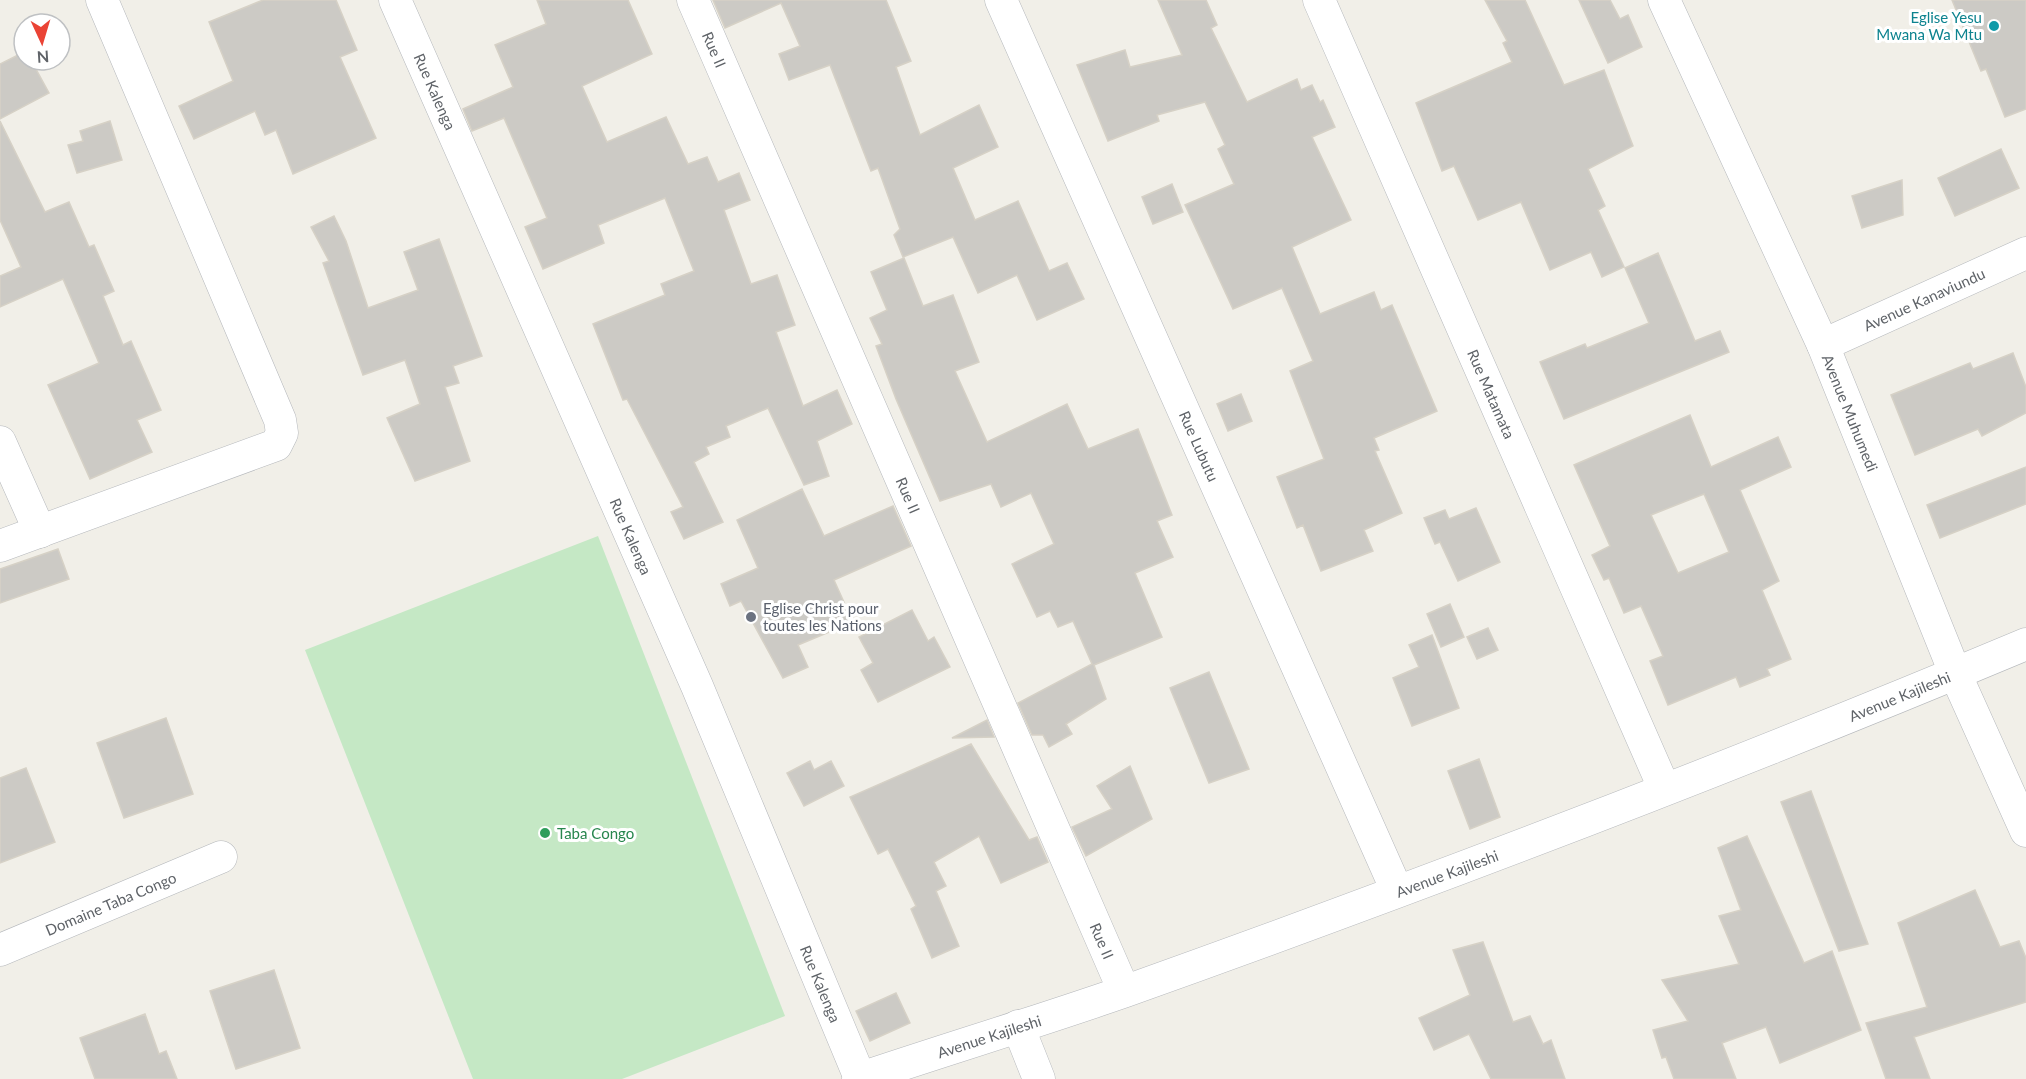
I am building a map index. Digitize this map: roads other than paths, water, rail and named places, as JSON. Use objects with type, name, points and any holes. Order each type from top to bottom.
[{"type":"street","points":[[0,546],[276,445],[282,433],[280,420],[102,0]]},
{"type":"street","name":"Rue Kalenga","points":[[394,0],[697,686],[859,1079]]},
{"type":"street","name":"Rue II","points":[[693,0],[1124,991]]},
{"type":"street","name":"Rue Lubutu","points":[[1000,0],[1397,891]]},
{"type":"street","name":"Rue Matamata","points":[[1319,0],[1664,788]]},
{"type":"street","name":"Avenue Muhumedi","points":[[1669,2],[1823,345],[1955,673],[2026,831]]},
{"type":"street","name":"Avenue Kanaviundu","points":[[1823,345],[2026,253]]},
{"type":"street","points":[[0,442],[40,532]]},
{"type":"street","name":"Avenue Kajileshi","points":[[859,1079],[1124,991],[1397,891],[2026,644]]},
{"type":"street","name":"Domaine Taba Congo","points":[[0,950],[220,857]]},
{"type":"street","points":[[1018,1026],[1039,1079]]},
{"type":"place","name":"Eglise Yesu Mwana Wa Mtu","points":[[1994,26]]},
{"type":"place","name":"Eglise Christ pour toutes les Nations","points":[[751,617]]},
{"type":"place","name":"Taba Congo","points":[[545,833]]}]
